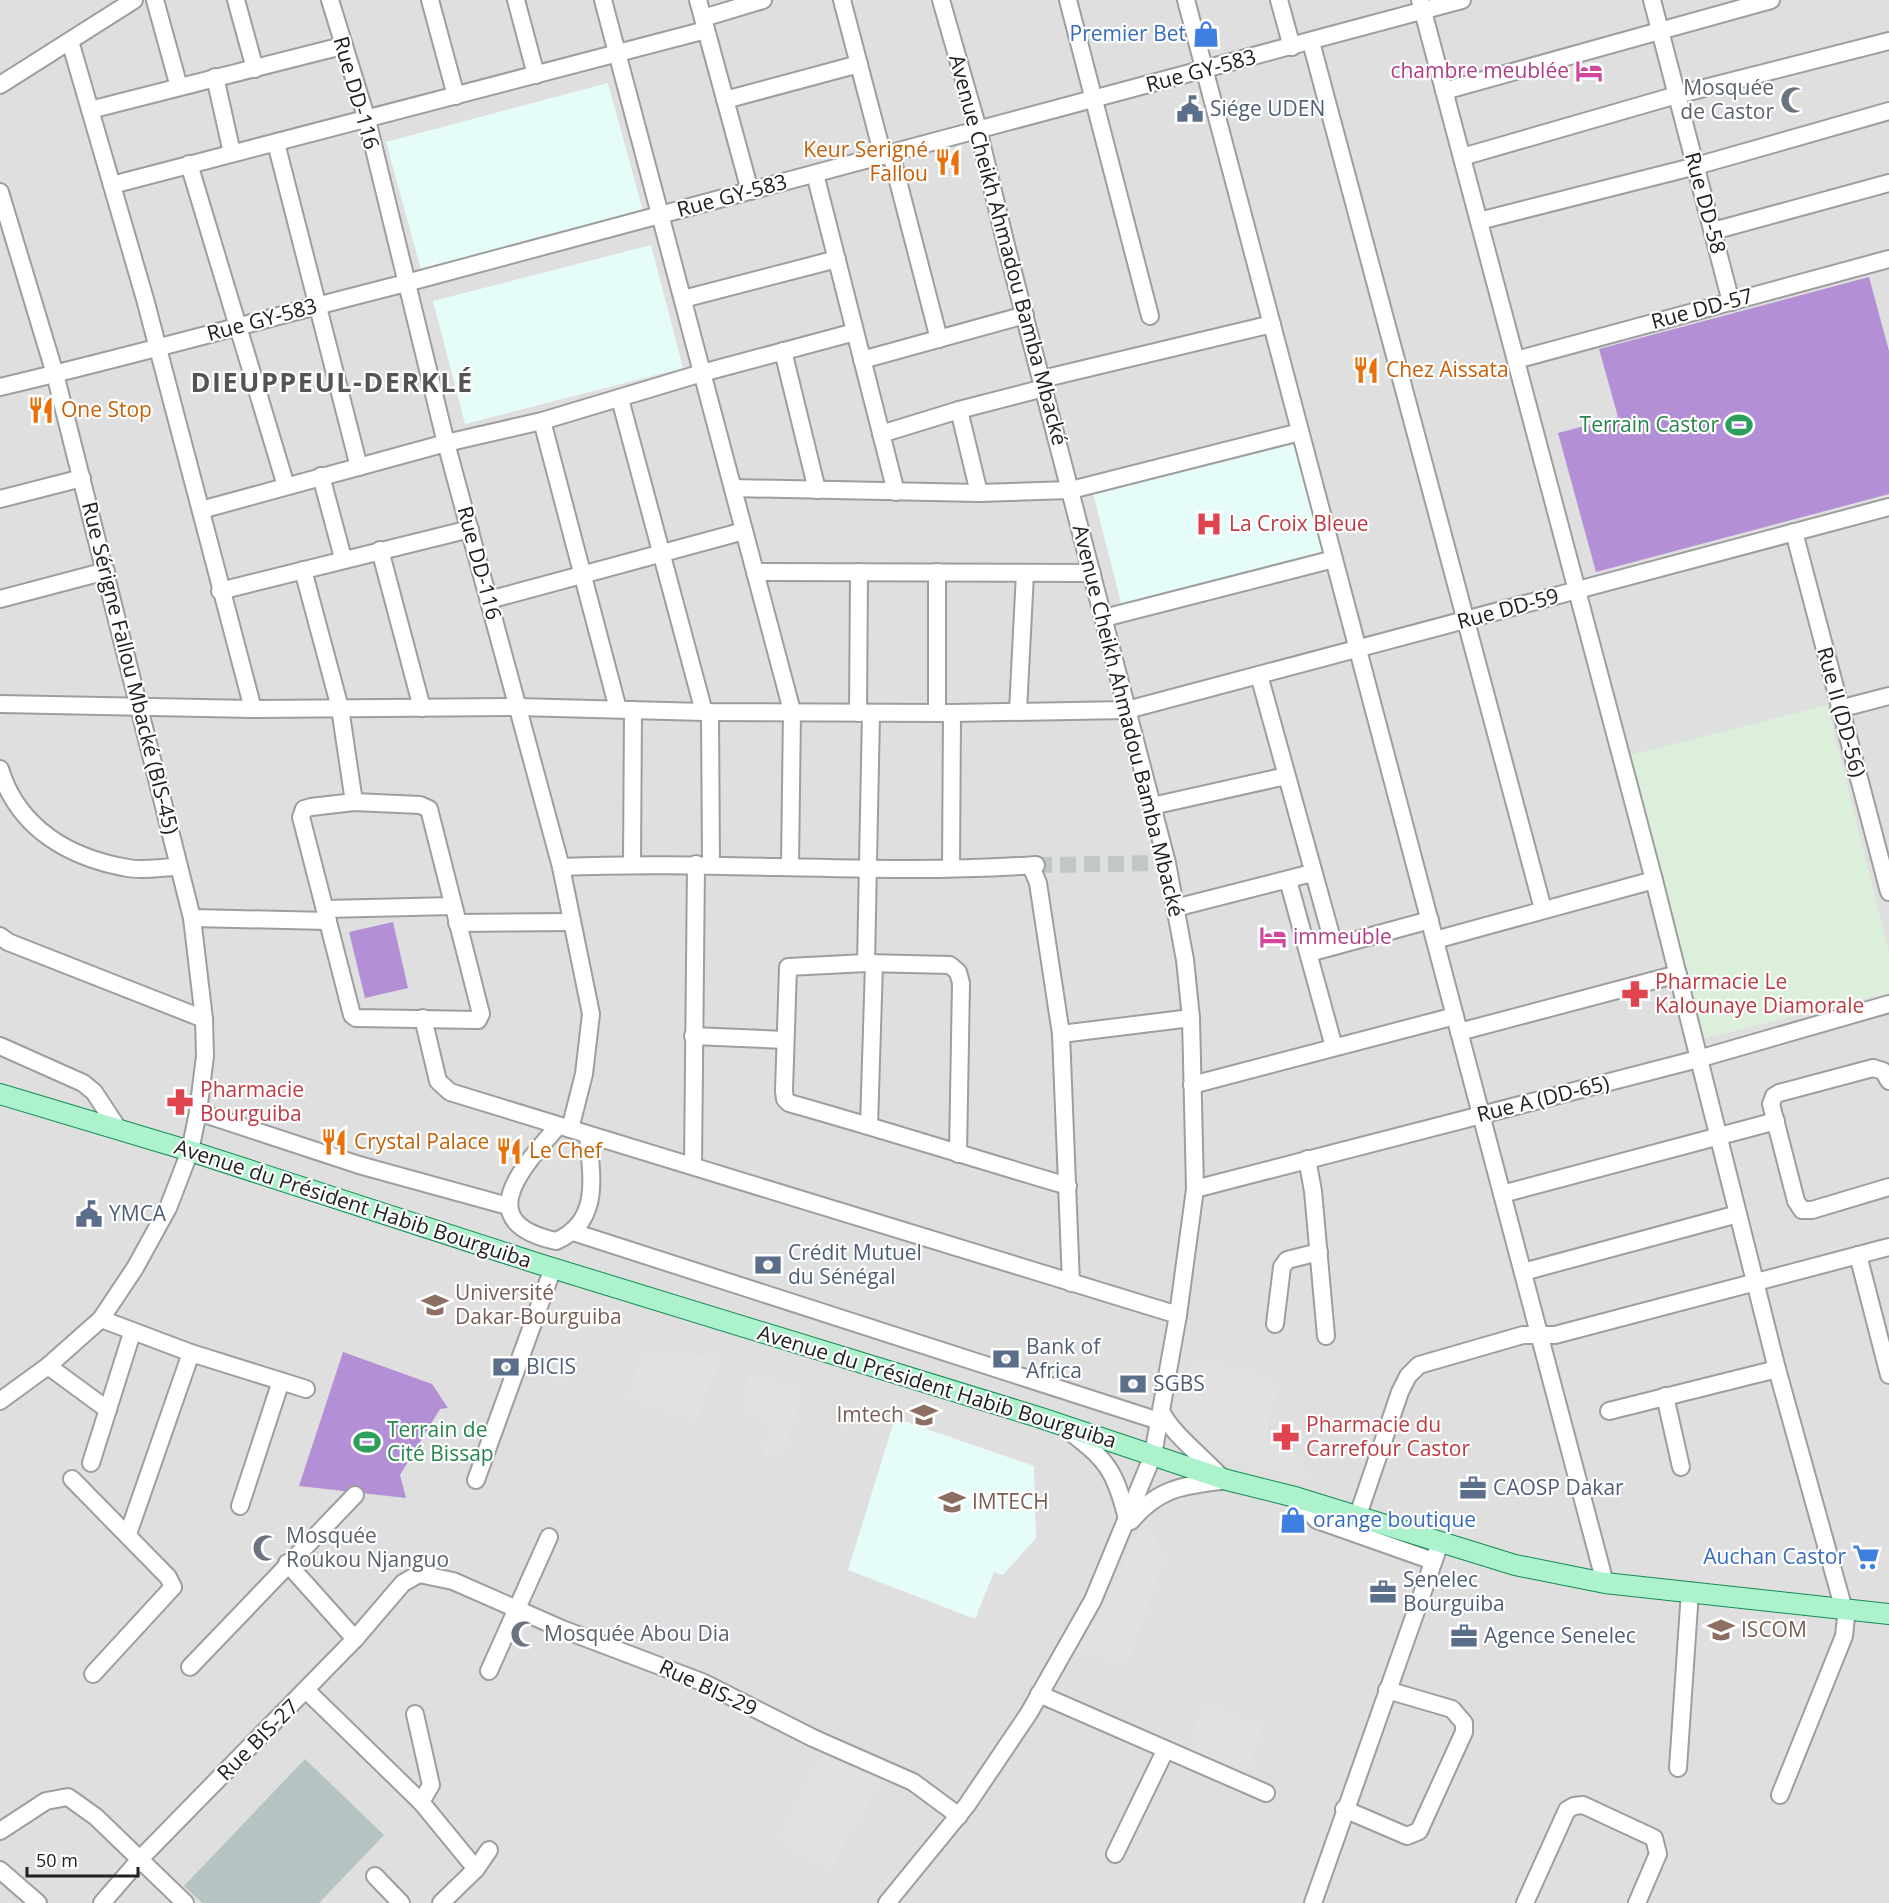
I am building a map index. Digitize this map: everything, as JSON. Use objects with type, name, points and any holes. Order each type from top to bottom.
[{"type":"main road","name":"Avenue du Président Habib Bourguiba","points":[[0,1094],[190,1152],[545,1266],[1057,1422],[1224,1479],[1294,1497],[1357,1518],[1437,1552],[1605,1583],[1690,1590],[1889,1614]]},
{"type":"street","points":[[0,85],[134,0]]},
{"type":"street","points":[[155,0],[179,87]]},
{"type":"street","points":[[236,0],[255,69]]},
{"type":"street","name":"Rue DD-116","points":[[330,0],[366,120],[446,443],[561,867],[591,1014],[584,1074],[564,1127]]},
{"type":"street","points":[[430,0],[456,96]]},
{"type":"street","points":[[516,0],[536,75]]},
{"type":"street","points":[[603,0],[792,711],[790,866]]},
{"type":"street","points":[[698,0],[750,191]]},
{"type":"street","points":[[112,185],[618,53],[704,24],[762,0]]},
{"type":"street","points":[[842,0],[939,339]]},
{"type":"street","name":"Avenue Cheikh Ahmadou Bamba Mbacké","points":[[887,1903],[959,1816],[1013,1739],[1093,1600],[1153,1455],[1178,1315],[1195,1189],[1191,1017],[1185,960],[1175,908],[1152,806],[978,129],[941,0]]},
{"type":"street","points":[[1068,0],[1150,316]]},
{"type":"street","points":[[1186,0],[1605,1583]]},
{"type":"street","points":[[1279,0],[1292,47]]},
{"type":"street","name":"Rue GY-583","points":[[0,387],[158,349],[237,326],[1311,42],[1421,5],[1462,0]]},
{"type":"street","name":"Rue DD-58","points":[[1652,0],[1731,302]]},
{"type":"street","points":[[1444,91],[1660,29],[1771,0]]},
{"type":"street","points":[[1421,5],[1654,880],[1777,1369],[1847,1627],[1780,1795]]},
{"type":"street","points":[[70,41],[158,349],[220,591],[253,708]]},
{"type":"street","points":[[1462,157],[1677,95],[1889,41]]},
{"type":"street","points":[[1311,42],[1543,909]]},
{"type":"street","points":[[90,110],[342,46]]},
{"type":"street","points":[[725,100],[859,64]]},
{"type":"street","points":[[215,77],[232,153]]},
{"type":"street","points":[[1479,221],[1696,166],[1889,111]]},
{"type":"street","points":[[276,143],[359,467]]},
{"type":"street","points":[[189,165],[286,486]]},
{"type":"street","points":[[815,174],[896,492]]},
{"type":"street","points":[[1713,231],[1889,183]]},
{"type":"street","name":"Rue Sérigne Fallou Mbacké (BIS-45)","points":[[0,192],[55,374],[192,918],[204,1019],[205,1056],[190,1152],[168,1208],[135,1268],[101,1319],[48,1366],[0,1401]]},
{"type":"street","points":[[683,299],[837,259]]},
{"type":"street","name":"Rue DD-57","points":[[1516,360],[1889,259]]},
{"type":"street","points":[[862,360],[1025,315]]},
{"type":"street","points":[[881,434],[1043,383],[1272,324]]},
{"type":"street","points":[[201,510],[446,443],[542,421],[702,373],[855,332]]},
{"type":"street","points":[[783,351],[817,490]]},
{"type":"street","points":[[620,399],[707,712],[704,864],[693,1036],[693,1166]]},
{"type":"street","points":[[958,410],[979,493]]},
{"type":"street","points":[[542,421],[582,574],[626,710],[632,864]]},
{"type":"street","points":[[733,488],[979,493],[1071,490],[1300,432]]},
{"type":"street","points":[[321,476],[343,558]]},
{"type":"street","points":[[0,499],[82,478]]},
{"type":"street","name":"Rue DD-59","points":[[0,704],[253,708],[518,707],[865,713],[1127,710],[1889,507]]},
{"type":"street","points":[[220,591],[343,558],[470,529]]},
{"type":"street","points":[[489,600],[744,531]]},
{"type":"street","name":"Rue II (DD-56)","points":[[1794,532],[1889,892]]},
{"type":"street","points":[[380,550],[422,708]]},
{"type":"street","points":[[1104,618],[1334,559]]},
{"type":"street","points":[[303,570],[340,708],[354,801]]},
{"type":"street","points":[[0,598],[106,571]]},
{"type":"street","points":[[755,572],[1092,573]]},
{"type":"street","points":[[859,572],[865,713],[870,964],[869,1126]]},
{"type":"street","points":[[937,572],[951,868]]},
{"type":"street","points":[[1018,711],[1024,573]]},
{"type":"street","points":[[1259,675],[1334,946]]},
{"type":"street","points":[[1839,709],[1889,696]]},
{"type":"street","points":[[0,769],[17,805],[39,831],[60,846],[129,868],[179,867]]},
{"type":"street","points":[[1152,806],[1286,776]]},
{"type":"street","points":[[354,801],[420,805],[429,809],[453,906],[481,1014],[478,1020],[356,1018],[352,1015],[301,817],[304,809],[354,801]]},
{"type":"street","points":[[561,867],[632,864],[868,868],[1033,866],[1038,883],[1061,1034],[1071,1283]]},
{"type":"street","points":[[1175,908],[1312,873]]},
{"type":"street","points":[[1288,880],[1335,1047]]},
{"type":"street","points":[[1435,940],[1654,880]]},
{"type":"street","points":[[192,918],[326,915],[453,906]]},
{"type":"street","points":[[1309,953],[1430,920]]},
{"type":"street","points":[[457,923],[572,922]]},
{"type":"street","points":[[0,936],[9,942],[204,1019]]},
{"type":"street","points":[[958,1154],[962,983],[958,972],[950,965],[870,964],[788,967],[785,1099],[789,1103],[869,1126],[958,1154],[1068,1186]]},
{"type":"street","points":[[1192,1085],[1335,1047],[1457,1024],[1678,974]]},
{"type":"street","name":"Rue A (DD-65)","points":[[1195,1189],[1698,1059],[1889,1004]]},
{"type":"street","points":[[1061,1034],[1191,1017]]},
{"type":"street","points":[[423,1018],[438,1081],[442,1088],[588,1135],[1178,1315]]},
{"type":"street","points":[[693,1036],[785,1040]]},
{"type":"street","points":[[0,1046],[83,1083],[94,1092],[118,1130]]},
{"type":"street","points":[[1889,1081],[1883,1071],[1873,1068],[1779,1093],[1774,1096],[1771,1104],[1796,1201],[1802,1210],[1812,1210],[1889,1187]]},
{"type":"street","points":[[198,1112],[359,1165],[508,1206]]},
{"type":"street","points":[[1502,1194],[1776,1121]]},
{"type":"street","points":[[564,1127],[515,1179],[509,1194],[508,1206],[512,1218],[519,1227],[538,1237],[556,1241],[573,1232],[583,1221],[592,1193],[588,1135]]},
{"type":"street","points":[[1307,1159],[1313,1191],[1326,1336]]},
{"type":"street","points":[[1523,1272],[1738,1214]]},
{"type":"street","points":[[573,1232],[1160,1416],[1224,1479]]},
{"type":"street","points":[[476,1480],[545,1266],[538,1237]]},
{"type":"street","points":[[1357,1518],[1400,1392],[1408,1376],[1419,1365],[1523,1335],[1555,1335],[1889,1247]]},
{"type":"street","points":[[1275,1324],[1282,1267],[1287,1260],[1319,1252]]},
{"type":"street","points":[[1857,1255],[1889,1375]]},
{"type":"street","points":[[101,1319],[132,1333],[306,1389]]},
{"type":"street","points":[[91,1463],[132,1333]]},
{"type":"street","points":[[128,1534],[191,1353]]},
{"type":"street","points":[[48,1366],[108,1410]]},
{"type":"street","points":[[1609,1411],[1777,1369]]},
{"type":"street","points":[[240,1506],[281,1381]]},
{"type":"street","points":[[1665,1396],[1681,1467]]},
{"type":"street","points":[[1057,1422],[1105,1462],[1114,1476],[1124,1526]]},
{"type":"street","points":[[72,1479],[168,1577],[173,1590],[93,1674]]},
{"type":"street","points":[[1124,1526],[1156,1496],[1170,1489],[1224,1479]]},
{"type":"street","points":[[190,1667],[287,1563],[355,1496]]},
{"type":"street","points":[[1294,1497],[1317,1520],[1341,1531],[1437,1552],[1344,1809],[1313,1903]]},
{"type":"street","points":[[489,1671],[519,1609],[549,1537]]},
{"type":"street","points":[[287,1563],[355,1639]]},
{"type":"street","name":"Rue BIS-29","points":[[411,1576],[427,1574],[453,1581],[591,1639],[702,1682],[813,1738],[900,1776],[920,1787],[959,1816]]},
{"type":"street","name":"Rue BIS-27","points":[[102,1903],[141,1858],[307,1691],[411,1576]]},
{"type":"street","points":[[1678,1768],[1690,1590]]},
{"type":"street","points":[[1344,1809],[1407,1836],[1419,1832],[1464,1732],[1464,1723],[1452,1709],[1387,1690]]},
{"type":"street","points":[[307,1691],[421,1802],[476,1869]]},
{"type":"street","points":[[1039,1694],[1165,1751],[1266,1793]]},
{"type":"street","points":[[415,1714],[430,1779],[430,1790],[421,1802]]},
{"type":"street","points":[[1115,1854],[1165,1751]]},
{"type":"street","points":[[0,1831],[46,1801],[68,1797],[96,1817],[185,1903]]},
{"type":"street","points":[[1525,1903],[1567,1810],[1583,1805],[1654,1838],[1658,1854],[1637,1903]]},
{"type":"street","points":[[441,1903],[476,1869],[489,1850]]},
{"type":"street","points":[[0,1870],[38,1903]]},
{"type":"street","points":[[375,1876],[401,1903]]},
{"type":"shaded area","points":[[0,0],[1889,0],[1889,1903],[0,1903]]},
{"type":"shaded area","points":[[608,83],[643,211],[421,270],[386,142]]},
{"type":"shaded area","points":[[651,245],[683,368],[465,424],[433,301]]},
{"type":"shaded area","name":"Terrain Castor","points":[[1869,277],[1889,351],[1889,494],[1596,572],[1558,433],[1618,417],[1599,349]]},
{"type":"shaded area","name":"La Croix Bleue","points":[[1295,439],[1325,554],[1122,607],[1093,493]]},
{"type":"shaded area","points":[[1827,705],[1889,952],[1889,993],[1702,1039],[1630,755]]},
{"type":"shaded area","points":[[393,922],[408,988],[365,998],[349,932]]},
{"type":"shaded area","points":[[644,1351],[721,1358],[695,1422],[628,1396]]},
{"type":"shaded area","name":"Terrain de Cité Bissap","points":[[343,1352],[432,1384],[448,1408],[440,1409],[400,1475],[406,1498],[299,1486]]},
{"type":"shaded area","points":[[1193,1358],[1272,1379],[1276,1394],[1265,1439],[1300,1455],[1308,1482],[1208,1455],[1171,1417]]},
{"type":"shaded area","points":[[749,1374],[803,1392],[782,1458],[764,1457],[769,1421],[742,1410]]},
{"type":"shaded area","name":"IMTECH","points":[[895,1418],[1034,1466],[1036,1538],[1003,1575],[994,1572],[975,1619],[848,1570]]},
{"type":"shaded area","points":[[1147,1514],[1164,1561],[1127,1666],[1080,1649]]},
{"type":"shaded area","points":[[1202,1703],[1263,1727],[1245,1780],[1187,1754]]},
{"type":"shaded area","points":[[822,1754],[881,1781],[830,1870],[779,1841]]},
{"type":"shaded area","points":[[305,1759],[384,1835],[319,1903],[202,1903],[184,1886]]},
{"type":"tunnel","points":[[1036,865],[1167,863]]},
{"type":"place","name":"Premier Bet","points":[[1206,34]]},
{"type":"place","name":"chambre meublée","points":[[1589,71]]},
{"type":"place","name":"Mosquée de Castor","points":[[1794,100]]},
{"type":"place","name":"Siége UDEN","points":[[1190,109]]},
{"type":"place","name":"Keur Serigné Fallou","points":[[948,162]]},
{"type":"place","name":"Chez Aissata","points":[[1366,370]]},
{"type":"place","name":"One Stop","points":[[41,410]]},
{"type":"place","name":"Terrain Castor","points":[[1739,425]]},
{"type":"place","name":"La Croix Bleue","points":[[1209,524]]},
{"type":"place","name":"immeuble","points":[[1273,937]]},
{"type":"place","name":"Pharmacie Le Kalounaye Diamorale","points":[[1635,994]]},
{"type":"place","name":"Pharmacie Bourguiba","points":[[180,1102]]},
{"type":"place","name":"Crystal Palace","points":[[334,1142]]},
{"type":"place","name":"Le Chef","points":[[509,1151]]},
{"type":"place","name":"YMCA","points":[[89,1214]]},
{"type":"place","name":"Crédit Mutuel du Sénégal","points":[[768,1265]]},
{"type":"place","name":"Université Dakar-Bourguiba","points":[[435,1305]]},
{"type":"place","name":"Bank of Africa","points":[[1006,1359]]},
{"type":"place","name":"BICIS","points":[[506,1367]]},
{"type":"place","name":"SGBS","points":[[1133,1384]]},
{"type":"place","name":"Imtech","points":[[924,1415]]},
{"type":"place","name":"Pharmacie du Carrefour Castor","points":[[1286,1437]]},
{"type":"place","name":"Terrain de Cité Bissap","points":[[367,1442]]},
{"type":"place","name":"CAOSP Dakar","points":[[1473,1488]]},
{"type":"place","name":"IMTECH","points":[[952,1502]]},
{"type":"place","name":"orange boutique","points":[[1293,1520]]},
{"type":"place","name":"Mosquée Roukou Njanguo","points":[[266,1548]]},
{"type":"place","name":"Auchan Castor","points":[[1866,1557]]},
{"type":"place","name":"Senelec Bourguiba","points":[[1383,1592]]},
{"type":"place","name":"ISCOM","points":[[1721,1630]]},
{"type":"place","name":"Mosquée Abou Dia","points":[[524,1634]]},
{"type":"place","name":"Agence Senelec","points":[[1464,1636]]},
{"type":"district","name":"DIEUPPEUL-DERKLÉ","points":[[332,383]]}]
